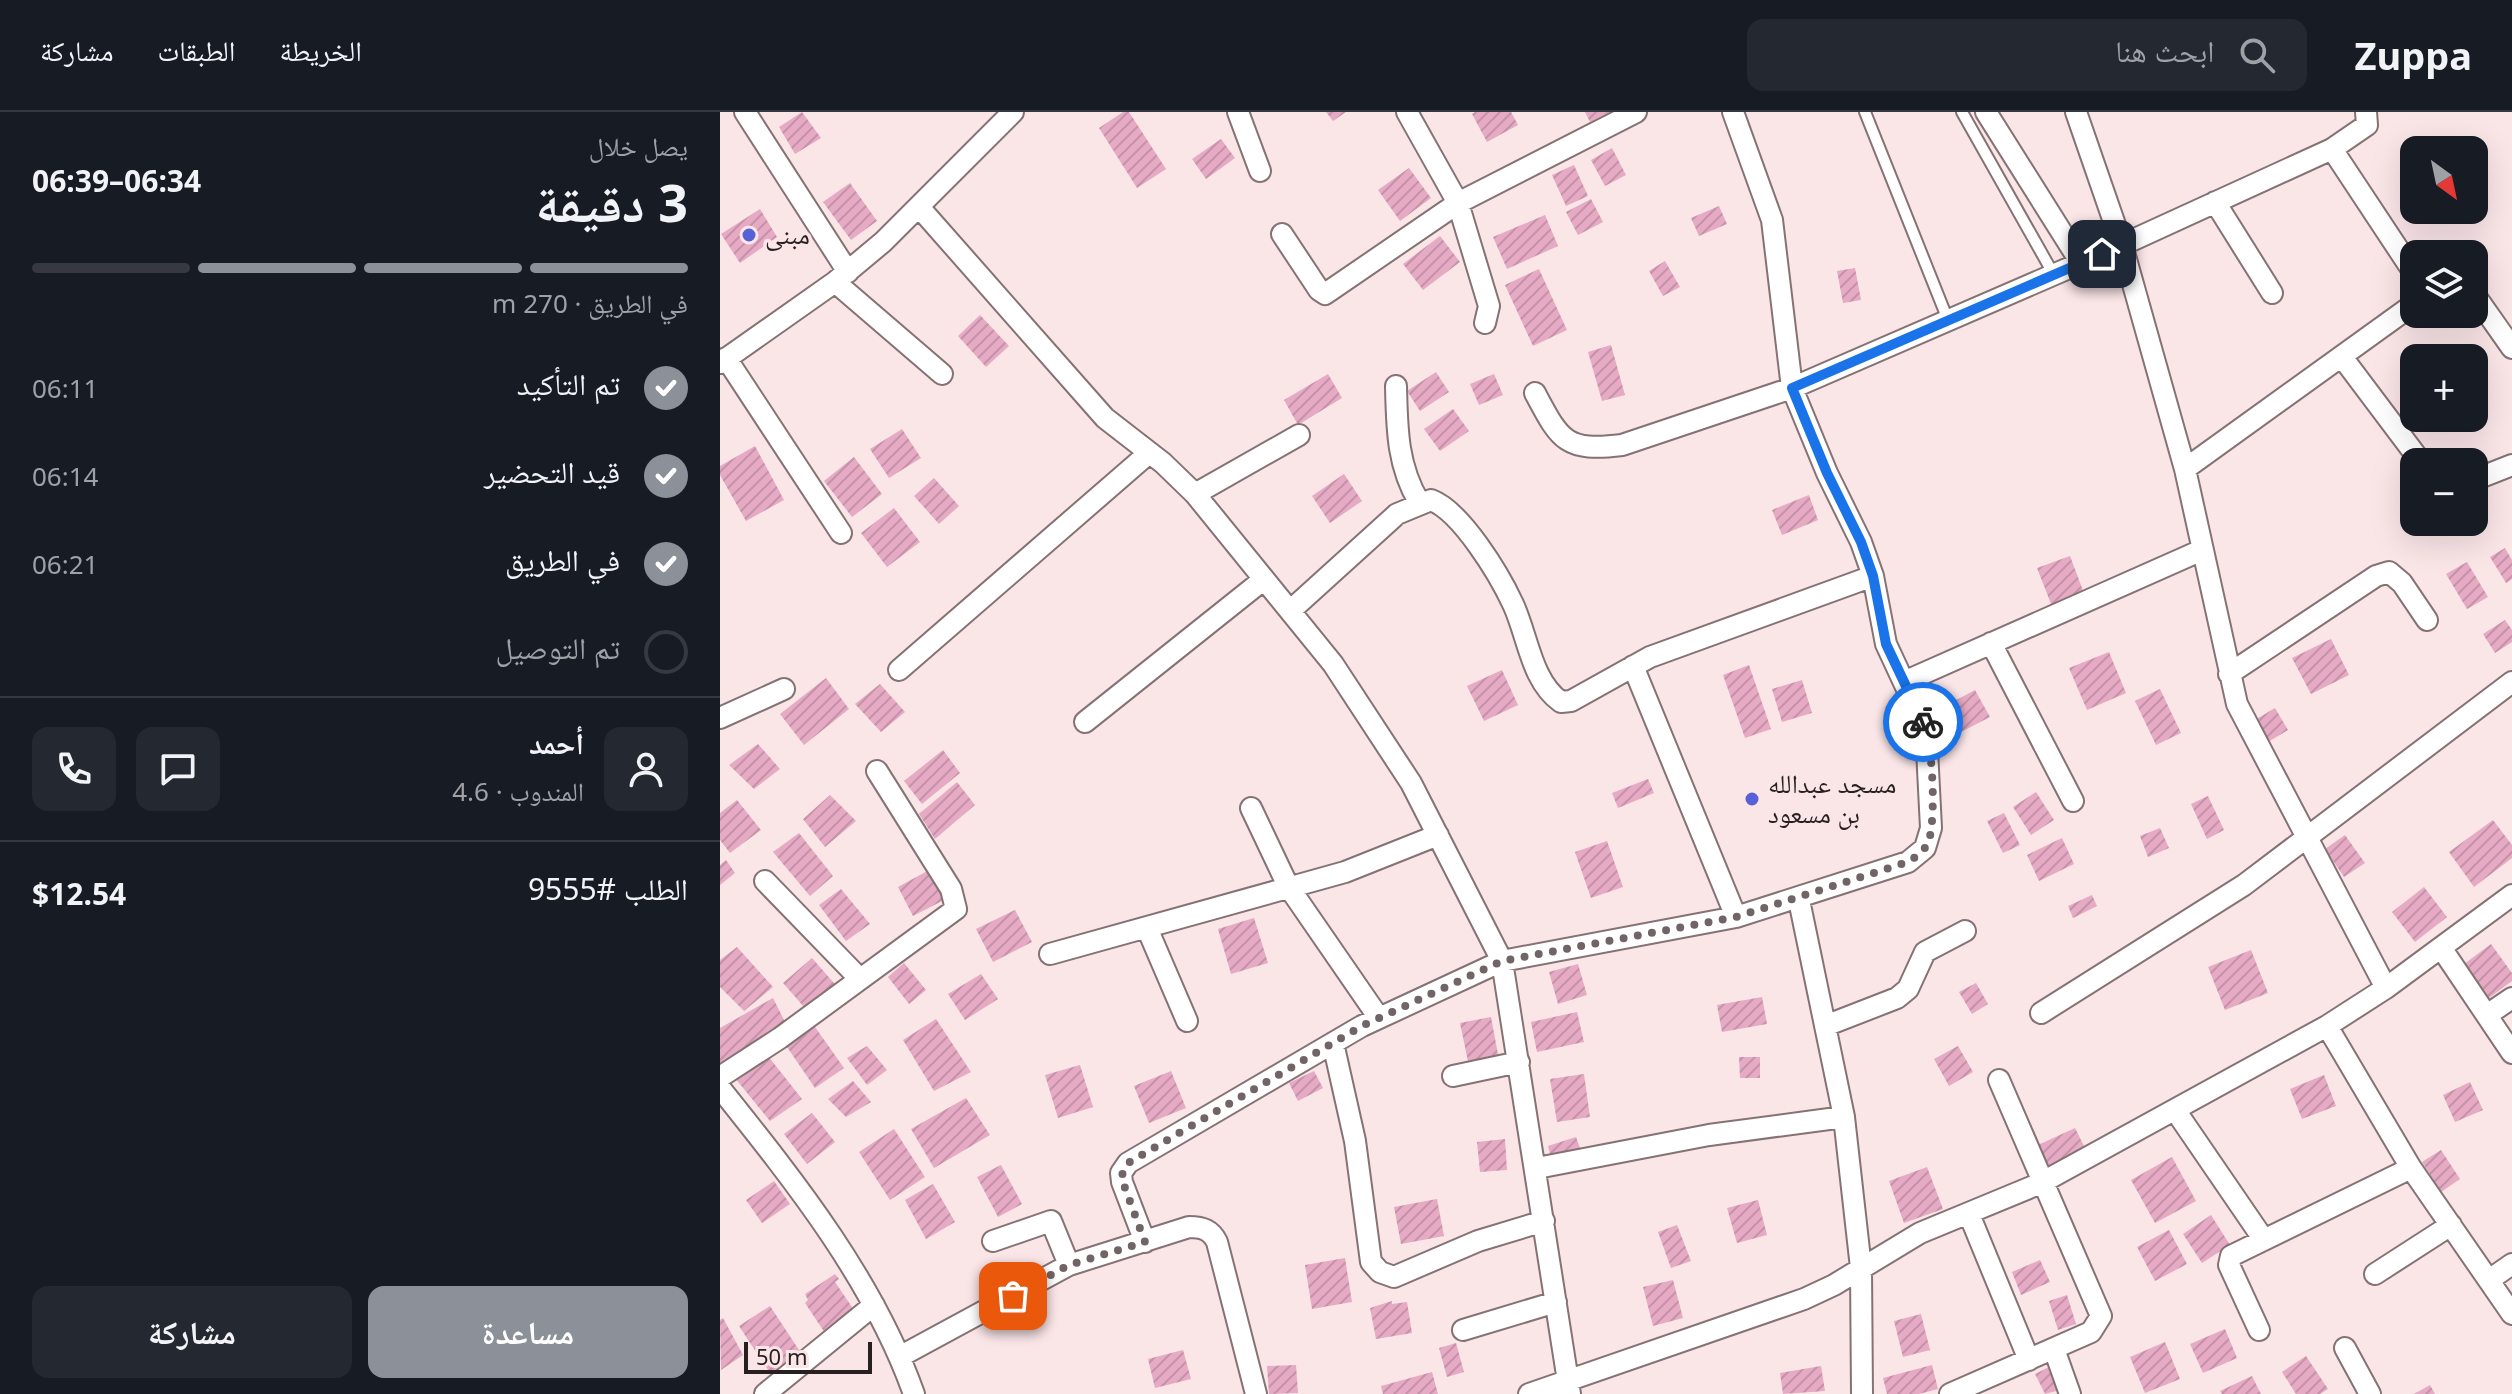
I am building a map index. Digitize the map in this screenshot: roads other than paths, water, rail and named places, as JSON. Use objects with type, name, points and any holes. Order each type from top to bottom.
[{"type":"street","points":[[745,112],[841,277],[942,374]]},
{"type":"street","points":[[841,533],[723,361],[841,277],[919,207],[1013,112]]},
{"type":"street","points":[[1238,112],[1260,171]]},
{"type":"street","points":[[1407,112],[1458,203],[1489,306],[1485,323]]},
{"type":"street","points":[[1282,234],[1319,290],[1325,294],[1458,203],[1636,112]]},
{"type":"street","points":[[1145,1242],[1122,1182],[1123,1169],[1379,1018],[1502,961],[1736,917],[1799,900],[1908,862],[1925,848],[1931,828],[1930,754],[1926,730],[1886,644],[1873,576],[1792,388],[1772,220],[1733,112]]},
{"type":"street","points":[[1986,112],[2081,263]]},
{"type":"street","points":[[2076,112],[2122,245],[2185,469],[2229,674],[2249,731],[2386,988]]},
{"type":"street","points":[[1535,393],[1557,435],[1568,443],[1596,448],[1622,445],[1792,388],[2122,245],[2332,149],[2367,125],[2366,112]]},
{"type":"street","points":[[2332,149],[2400,252]]},
{"type":"street","points":[[2215,202],[2272,293]]},
{"type":"street","points":[[919,207],[1105,418],[1195,494],[1367,712],[1438,835],[1502,961],[1537,1168],[1569,1387]]},
{"type":"street","points":[[2185,469],[2400,314]]},
{"type":"street","points":[[2488,314],[2512,348]]},
{"type":"street","points":[[2342,357],[2410,448]]},
{"type":"street","points":[[1396,386],[1399,455],[1405,478],[1419,502]]},
{"type":"street","points":[[1195,494],[1299,435]]},
{"type":"street","points":[[899,670],[1149,453]]},
{"type":"street","points":[[2488,474],[2512,465]]},
{"type":"street","points":[[1290,611],[1397,514],[1419,502],[1431,500],[1440,503],[1456,516],[1513,604],[1528,648],[1554,697],[1561,702],[1571,701],[1633,666],[1873,576]]},
{"type":"street","points":[[1904,682],[2202,550]]},
{"type":"street","points":[[2229,674],[2376,576],[2389,572],[2402,583],[2427,620]]},
{"type":"street","points":[[1085,722],[1263,580]]},
{"type":"street","points":[[1991,643],[2073,801]]},
{"type":"street","points":[[1633,666],[1736,917]]},
{"type":"street","points":[[2041,1013],[2244,885],[2512,682]]},
{"type":"street","points":[[720,718],[784,689]]},
{"type":"street","points":[[720,1077],[780,1038],[957,907],[951,889],[877,771]]},
{"type":"street","points":[[1251,808],[1288,886],[1379,1018]]},
{"type":"street","points":[[1050,954],[1377,861],[1438,835]]},
{"type":"street","points":[[765,881],[860,979]]},
{"type":"street","points":[[1529,1394],[1569,1387],[1804,1299],[1920,1233],[2041,1183],[2327,1026],[2442,949],[2512,895]]},
{"type":"street","points":[[1799,900],[1844,1117],[1861,1268],[1862,1394]]},
{"type":"street","points":[[1147,928],[1187,1021]]},
{"type":"street","points":[[1825,1026],[1897,998],[1908,989],[1925,952],[1965,931]]},
{"type":"street","points":[[2442,949],[2512,1053]]},
{"type":"street","points":[[2487,1015],[2512,998]]},
{"type":"street","points":[[2327,1026],[2411,1168],[2512,1314]]},
{"type":"street","points":[[1333,1043],[1355,1141],[1371,1262],[1375,1268],[1394,1277],[1478,1241],[1544,1221]]},
{"type":"street","points":[[1453,1076],[1519,1062]]},
{"type":"street","points":[[1950,1394],[2091,1332],[2101,1316],[1999,1080]]},
{"type":"street","points":[[720,1088],[825,1227],[874,1305],[901,1356],[914,1394]]},
{"type":"street","points":[[2175,1110],[2264,1240]]},
{"type":"street","points":[[1537,1168],[1709,1135],[1844,1117]]},
{"type":"street","points":[[2259,1330],[2229,1260],[2411,1168]]},
{"type":"street","points":[[1969,1214],[2029,1360]]},
{"type":"street","points":[[993,1241],[1051,1221],[1069,1265]]},
{"type":"street","points":[[2375,1274],[2451,1225]]},
{"type":"street","points":[[901,1356],[1069,1265],[1189,1227],[1206,1229],[1220,1250],[1256,1394]]},
{"type":"street","points":[[2489,1280],[2512,1264]]},
{"type":"street","points":[[1463,1330],[1556,1302]]},
{"type":"street","points":[[765,1394],[874,1305]]},
{"type":"street","points":[[2345,1348],[2370,1394]]},
{"type":"street","points":[[2054,1349],[2070,1394]]},
{"type":"lane","points":[[1865,112],[1948,320]]},
{"type":"lane","points":[[1962,112],[2054,275]]},
{"type":"place","name":"مبنى","points":[[749,235]]},
{"type":"place","name":"مسجد عبدالله بن مسعود","points":[[1752,799]]}]
